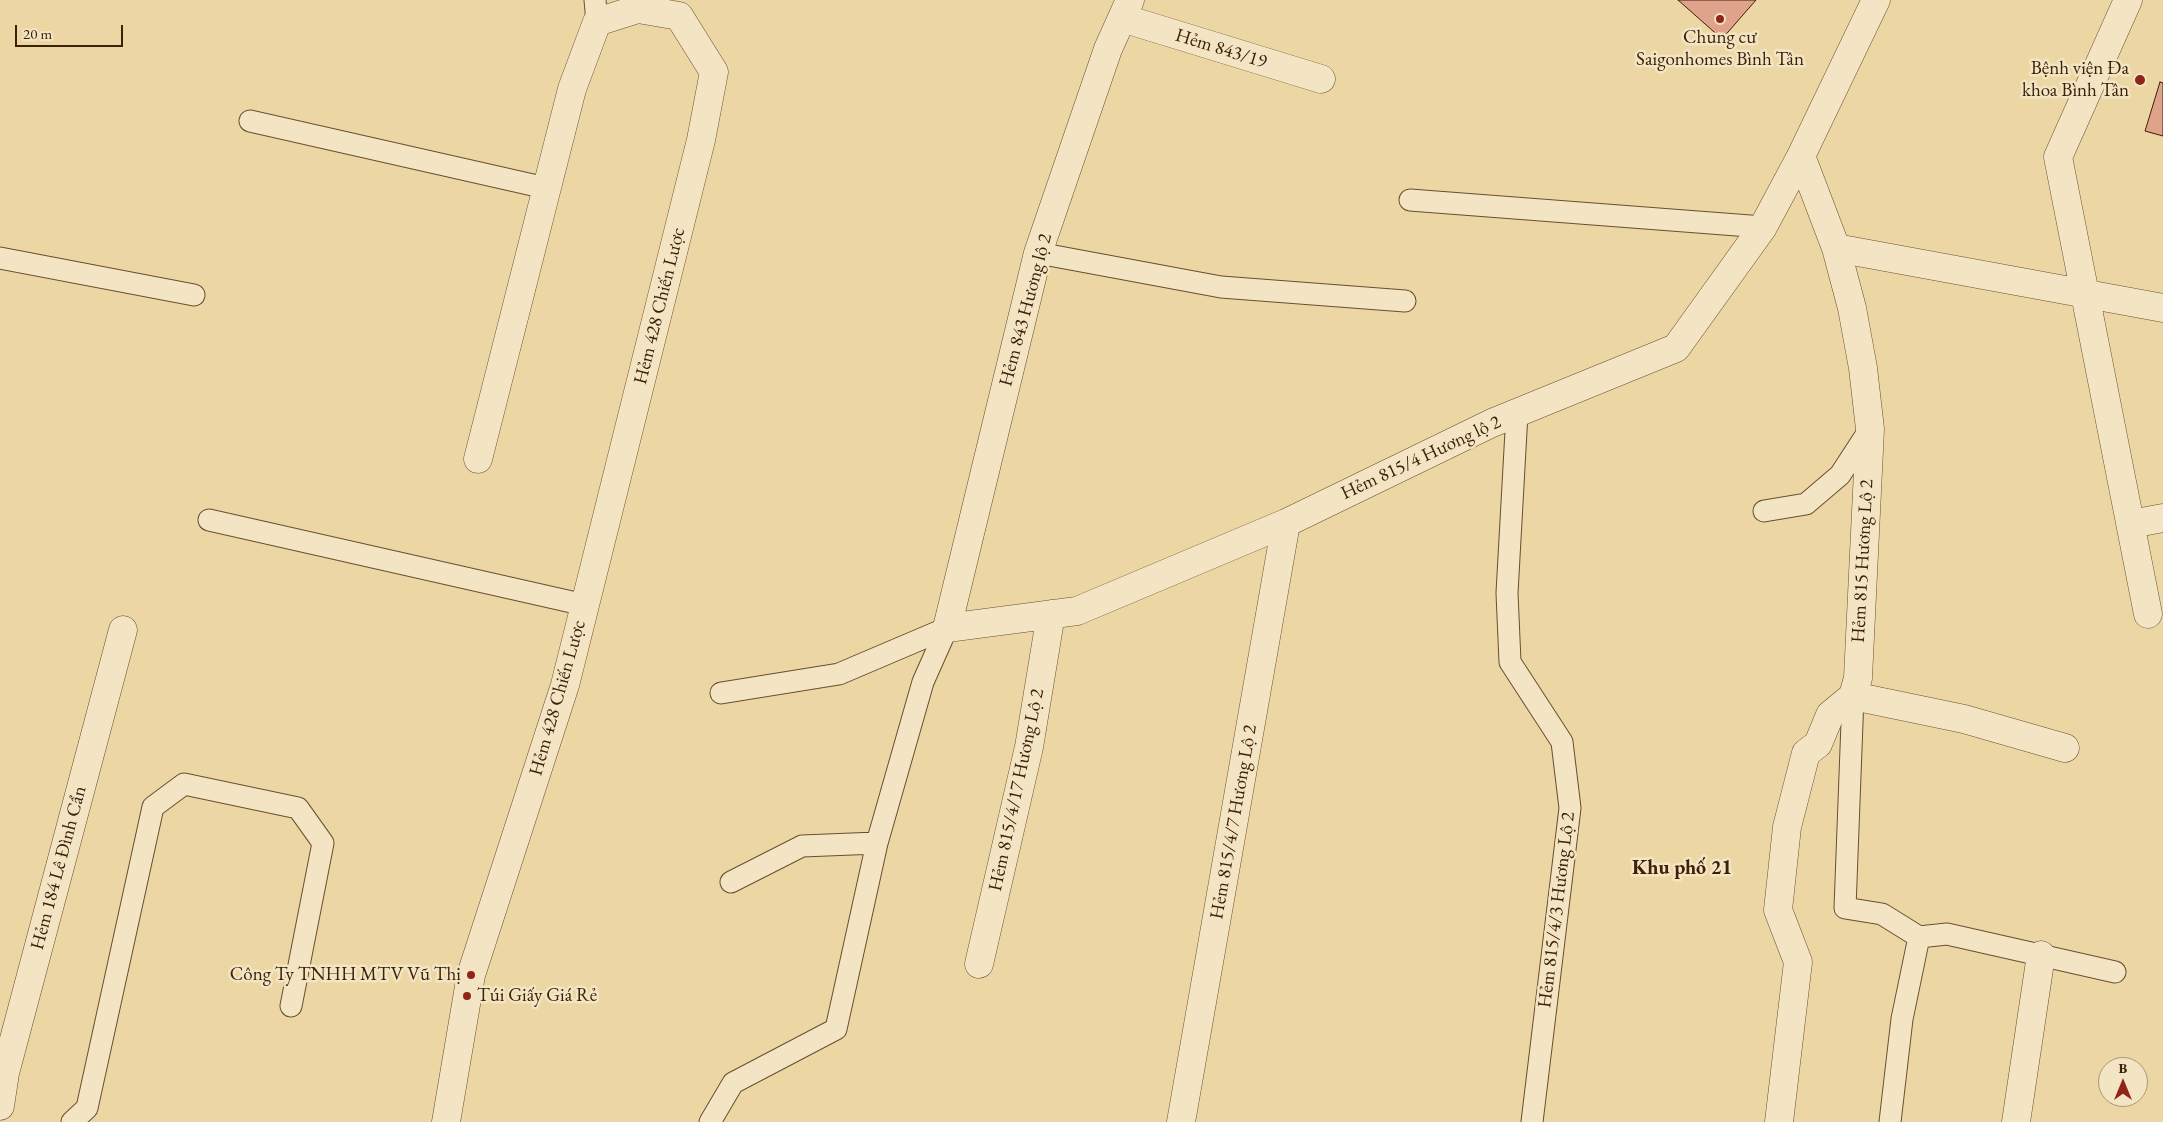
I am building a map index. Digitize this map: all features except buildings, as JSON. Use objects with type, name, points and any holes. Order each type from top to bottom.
[{"type":"street","points":[[1801,156],[1876,0]]},
{"type":"street","points":[[2128,0],[2058,157],[2131,524],[2156,612]]},
{"type":"street","name":"Hẻm 843/19","points":[[1126,9],[1321,79]]},
{"type":"street","name":"Hẻm 843 Hương lộ 2","points":[[947,628],[1038,253],[1108,49],[1126,9]]},
{"type":"street","name":"Hẻm 428 Chiến Lược","points":[[446,1122],[471,975],[565,685],[701,140],[714,72],[679,16],[638,10],[596,11],[572,89],[478,459]]},
{"type":"street","name":"Hẻm 815/4 Hương lộ 2","points":[[947,628],[1076,611],[1286,522],[1517,413],[1676,348],[1763,227],[1801,156]]},
{"type":"street","name":"Hẻm 815 Hương Lộ 2","points":[[1801,156],[1836,248],[1852,308],[1863,368],[1870,429],[1858,678],[1853,696]]},
{"type":"street","points":[[1836,248],[2163,308]]},
{"type":"street","points":[[2131,524],[2163,518]]},
{"type":"street","name":"Hẻm 815/4/7 Hương Lộ 2","points":[[1181,1122],[1286,522]]},
{"type":"street","name":"Hẻm 815/4/17 Hương Lộ 2","points":[[979,964],[1029,747],[1051,614]]},
{"type":"street","name":"Hẻm 184 Lê Đình Cẩn","points":[[0,1106],[5,1072],[123,630]]},
{"type":"street","points":[[1780,1122],[1798,962],[1778,910],[1787,827],[1806,753],[1818,744],[1830,715],[1853,696],[1964,719],[2065,748]]},
{"type":"street","points":[[2016,1122],[2041,955]]},
{"type":"lane","points":[[250,121],[546,188]]},
{"type":"lane","points":[[1410,200],[1763,227]]},
{"type":"lane","points":[[1038,253],[1221,288],[1404,301]]},
{"type":"lane","points":[[0,258],[194,295]]},
{"type":"lane","name":"Hẻm 815/4/3 Hương Lộ 2","points":[[1517,413],[1507,593],[1510,662],[1562,742],[1570,808],[1532,1122]]},
{"type":"lane","points":[[1764,511],[1806,504],[1840,475],[1870,429]]},
{"type":"lane","points":[[209,520],[585,605]]},
{"type":"lane","points":[[722,693],[839,674],[947,628]]},
{"type":"lane","points":[[710,1122],[733,1083],[836,1029],[877,843],[923,682],[947,628]]},
{"type":"lane","points":[[1853,696],[1844,908],[1882,914],[1919,936],[1947,934],[2115,972]]},
{"type":"lane","points":[[72,1122],[87,1108],[153,807],[184,784],[298,808],[323,843],[292,1006]]},
{"type":"lane","points":[[731,882],[802,846],[877,843]]},
{"type":"lane","points":[[1890,1122],[1902,1019],[1919,936]]},
{"type":"place","name":"Chung cư Saigonhomes Bình Tân","points":[[1720,19]]},
{"type":"place","name":"Bệnh viện Đa khoa Bình Tân","points":[[2140,80]]},
{"type":"place","name":"Công Ty TNHH MTV Vũ Thị","points":[[471,975]]},
{"type":"place","name":"Túi Giấy Giá Rẻ","points":[[467,996]]},
{"type":"district","name":"Khu phố 21","points":[[1682,869]]}]
